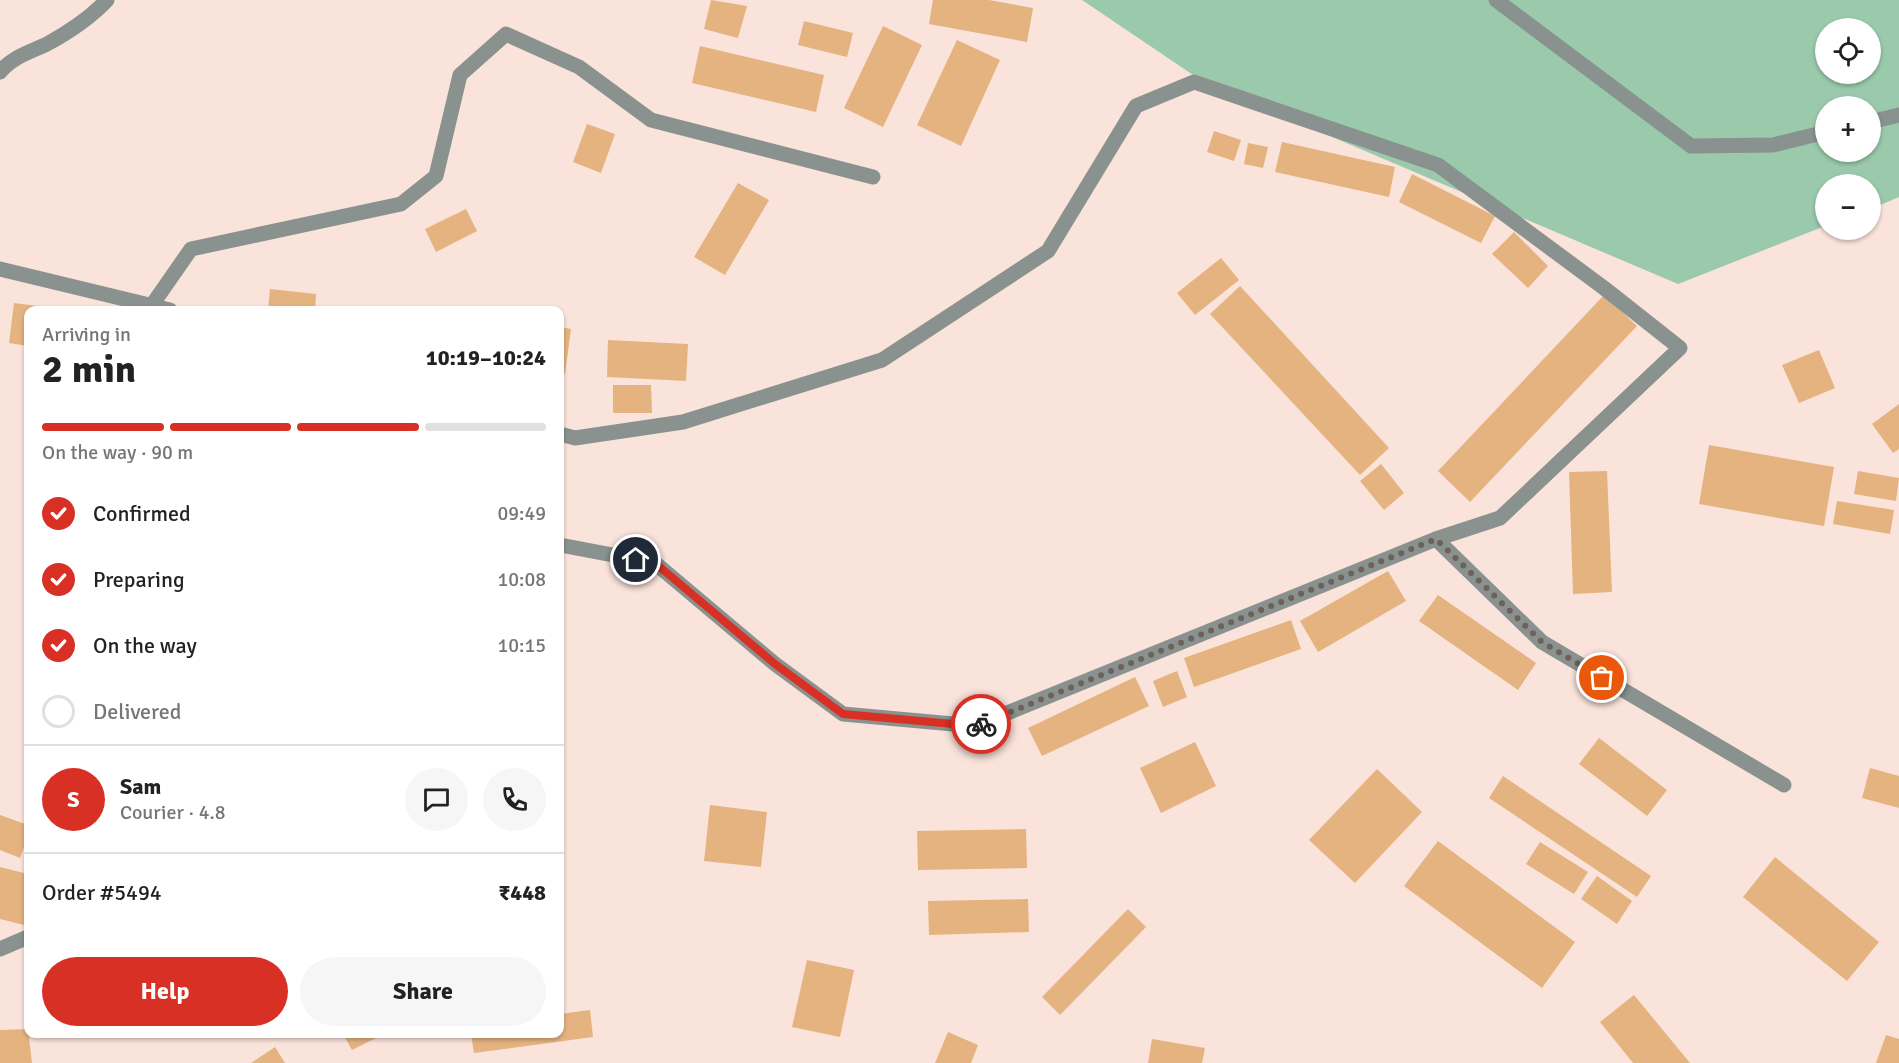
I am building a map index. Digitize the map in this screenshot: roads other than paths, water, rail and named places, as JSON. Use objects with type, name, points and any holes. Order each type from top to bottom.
[{"type":"street","points":[[0,72],[7,62],[49,43],[92,16],[107,0]]},
{"type":"street","points":[[1496,0],[1690,147],[1773,145],[1815,135]]},
{"type":"street","points":[[152,305],[191,249],[401,204],[436,176],[460,75],[506,34],[579,67],[651,120],[873,177]]},
{"type":"street","points":[[564,435],[575,438],[683,422],[882,360],[1048,251],[1136,106],[1194,82],[1438,165],[1604,288],[1680,348],[1500,518],[1436,539],[975,726],[843,714],[775,664],[655,563],[564,546]]},
{"type":"street","points":[[1881,119],[1899,115]]},
{"type":"street","points":[[0,269],[156,306]]},
{"type":"street","points":[[1436,539],[1542,642],[1784,785]]},
{"type":"street","points":[[0,949],[24,939]]}]
